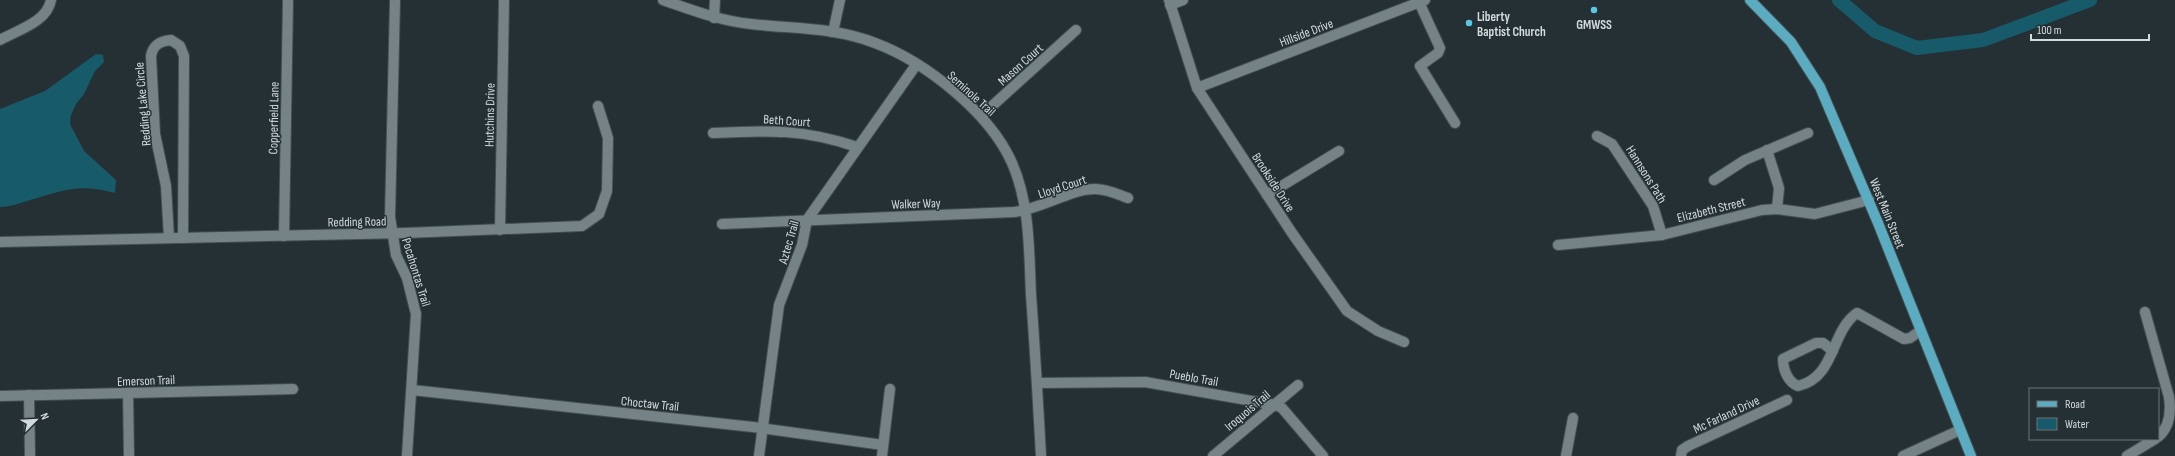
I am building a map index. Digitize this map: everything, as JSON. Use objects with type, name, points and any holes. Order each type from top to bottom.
[{"type":"main road","name":"West Main Street","points":[[1750,0],[1782,31],[1810,70],[1830,108],[1902,281],[1920,331],[1970,456]]},
{"type":"street","points":[[0,40],[42,17],[49,8],[51,0]]},
{"type":"street","name":"Copperfield Lane","points":[[284,236],[288,0]]},
{"type":"street","name":"Pocahontas Trail","points":[[394,0],[390,217],[396,255],[407,278],[416,314],[407,456]]},
{"type":"street","name":"Hutchins Drive","points":[[500,230],[504,0]]},
{"type":"street","name":"Seminole Trail","points":[[663,0],[714,18],[750,24],[821,29],[875,43],[904,56],[946,85],[981,116],[995,133],[1012,164],[1026,210],[1041,456]]},
{"type":"street","points":[[714,0],[714,18]]},
{"type":"street","points":[[833,32],[840,0]]},
{"type":"street","points":[[1170,2],[1182,0]]},
{"type":"street","points":[[1422,1],[1440,48],[1438,53],[1420,66],[1455,123]]},
{"type":"street","name":"Hillside Drive","points":[[1197,88],[1422,1]]},
{"type":"street","name":"Brookside Drive","points":[[1170,2],[1197,88],[1267,195],[1346,311],[1378,331],[1404,342]]},
{"type":"street","name":"Mason Court","points":[[981,116],[1076,30]]},
{"type":"street","name":"Redding Lake Circle","points":[[169,238],[166,192],[155,134],[151,56],[155,46],[160,42],[172,40],[180,46],[184,56],[183,238]]},
{"type":"street","name":"Aztec Trail","points":[[758,456],[779,305],[802,245],[807,220],[916,65]]},
{"type":"street","name":"Redding Road","points":[[0,242],[284,236],[500,230],[582,226],[599,214],[607,191],[608,138],[598,106]]},
{"type":"street","name":"Beth Court","points":[[713,133],[768,130],[802,132],[834,139],[857,147]]},
{"type":"street","points":[[1714,180],[1745,160],[1808,132]]},
{"type":"street","name":"Hannsons Path","points":[[1597,136],[1612,144],[1625,163],[1653,206],[1662,235]]},
{"type":"street","points":[[1768,150],[1779,188],[1778,208]]},
{"type":"street","points":[[1267,195],[1339,151]]},
{"type":"street","name":"Lloyd Court","points":[[1026,210],[1089,189],[1108,190],[1128,198]]},
{"type":"street","points":[[166,192],[183,192]]},
{"type":"street","name":"Elizabeth Street","points":[[1558,244],[1662,235],[1750,212],[1778,208],[1814,214],[1869,200]]},
{"type":"street","name":"Walker Way","points":[[722,224],[992,213],[1026,210]]},
{"type":"street","points":[[2145,312],[2170,407],[2166,427],[2159,436]]},
{"type":"street","points":[[1833,350],[1823,343],[1816,343],[1783,359],[1783,368],[1792,384],[1798,386],[1815,380],[1823,371],[1849,318],[1857,313],[1904,339],[1910,338],[1920,331]]},
{"type":"street","name":"Pueblo Trail","points":[[1037,383],[1145,382],[1275,404]]},
{"type":"street","name":"Iroquois Trail","points":[[1213,456],[1298,385]]},
{"type":"street","name":"Emerson Trail","points":[[0,396],[293,389]]},
{"type":"street","name":"Choctaw Trail","points":[[412,390],[762,428],[884,445]]},
{"type":"street","points":[[882,456],[890,390]]},
{"type":"street","points":[[128,393],[129,456]]},
{"type":"street","points":[[29,395],[30,456]]},
{"type":"street","name":"Mc Farland Drive","points":[[1681,456],[1682,450],[1688,446],[1787,400]]},
{"type":"street","points":[[1275,404],[1282,408],[1323,456]]},
{"type":"street","points":[[1566,456],[1572,418]]},
{"type":"street","points":[[1903,456],[1919,452],[1960,430]]},
{"type":"street","points":[[2127,456],[2152,440]]},
{"type":"water","points":[[96,54],[103,55],[104,62],[95,71],[84,94],[76,104],[71,115],[70,124],[84,151],[116,180],[115,193],[91,188],[72,189],[53,193],[12,206],[0,207],[0,109],[45,91]]},
{"type":"waterway","points":[[1839,0],[1875,31],[1917,48],[1983,40],[2090,0]]},
{"type":"place","name":"GMWSS","points":[[1594,10]]},
{"type":"place","name":"Liberty Baptist Church","points":[[1469,23]]}]
